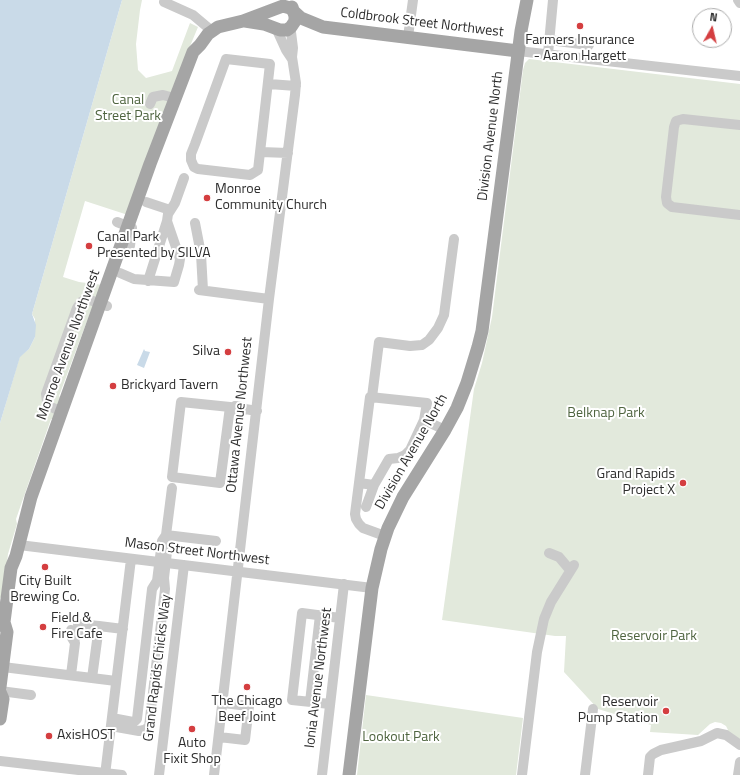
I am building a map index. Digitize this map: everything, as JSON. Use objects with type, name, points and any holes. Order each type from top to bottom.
[{"type":"main road","name":"Division Avenue North","points":[[349,775],[372,588],[385,536],[409,485],[445,430],[457,408],[475,359],[482,331],[518,51],[527,0]]},
{"type":"main road","points":[[212,30],[220,26],[243,21],[277,4]]},
{"type":"main road","name":"Coldbrook Street Northwest","points":[[277,4],[290,8],[292,6],[301,18],[323,27]]},
{"type":"main road","name":"Ottawa Avenue Northwest","points":[[276,28],[271,23],[270,18],[271,13],[277,4]]},
{"type":"main road","points":[[243,21],[264,24],[282,31],[291,27],[295,19],[292,6]]},
{"type":"main road","name":"Coldbrook Street Northwest","points":[[291,27],[310,29],[323,27],[518,51]]},
{"type":"main road","name":"Monroe Avenue Northwest","points":[[0,687],[4,622],[4,587],[18,550],[30,501],[49,460],[104,305],[123,224],[192,53],[212,30]]},
{"type":"main road","name":"Monroe Avenue Northwest","points":[[49,460],[62,412],[104,305],[120,273],[198,57],[201,44]]},
{"type":"main road","name":"Monroe Avenue Northwest","points":[[3,632],[12,621],[18,568],[18,550]]},
{"type":"main road","points":[[0,692],[3,699],[0,719]]},
{"type":"street","points":[[165,0],[164,2],[193,15],[212,30]]},
{"type":"street","points":[[408,37],[413,0]]},
{"type":"street","points":[[548,54],[553,0]]},
{"type":"street","name":"Ottawa Avenue Northwest","points":[[214,775],[269,299],[296,86],[292,59],[291,27]]},
{"type":"street","name":"Ottawa Avenue Northwest","points":[[276,28],[286,50],[292,59]]},
{"type":"street","points":[[549,40],[589,45]]},
{"type":"street","points":[[577,57],[578,43]]},
{"type":"street","points":[[518,51],[740,76]]},
{"type":"street","points":[[226,59],[270,64],[261,152],[258,170],[250,175],[198,169],[194,167],[191,160],[191,154],[226,59]]},
{"type":"street","points":[[268,84],[296,86]]},
{"type":"street","points":[[150,104],[153,97],[157,93],[174,98]]},
{"type":"street","points":[[740,125],[683,118],[676,121],[674,127],[666,197],[667,203],[672,207],[740,215]]},
{"type":"street","points":[[261,152],[288,153]]},
{"type":"street","points":[[148,281],[166,221],[170,210],[175,203],[184,178]]},
{"type":"street","points":[[146,202],[170,210]]},
{"type":"street","points":[[120,273],[134,279],[174,282],[179,265],[179,256],[166,221]]},
{"type":"street","points":[[195,223],[201,254],[201,290],[269,299]]},
{"type":"street","points":[[123,224],[132,228],[130,246]]},
{"type":"street","points":[[385,536],[364,528],[359,524],[356,520],[355,508],[379,342],[410,346],[422,345],[429,340],[438,328],[444,315],[454,239]]},
{"type":"street","points":[[62,412],[49,406],[46,394],[77,308],[81,302],[87,299],[104,305]]},
{"type":"street","points":[[366,507],[374,485],[389,459],[398,458],[405,455],[410,450],[424,420],[428,403],[372,397]]},
{"type":"street","points":[[231,408],[220,482],[172,477],[181,402],[231,408],[235,406],[257,410]]},
{"type":"street","points":[[424,420],[445,430]]},
{"type":"street","points":[[359,483],[374,485]]},
{"type":"street","points":[[111,722],[133,722],[137,719],[152,589],[168,543],[166,536],[172,488]]},
{"type":"street","points":[[166,536],[216,541]]},
{"type":"street","name":"Mason Street Northwest","points":[[18,550],[162,562],[372,588]]},
{"type":"street","points":[[522,775],[537,652],[544,619],[551,602],[572,568],[559,557],[550,553]]},
{"type":"street","points":[[105,774],[131,559]]},
{"type":"street","points":[[111,722],[139,731],[149,727],[164,589],[162,562]]},
{"type":"street","name":"Grand Rapids Chicks Way","points":[[159,775],[184,565]]},
{"type":"street","name":"Ionia Avenue Northwest","points":[[322,775],[344,584]]},
{"type":"street","points":[[330,704],[292,700],[302,613],[340,618]]},
{"type":"street","points":[[310,702],[320,615]]},
{"type":"street","points":[[71,675],[77,629],[99,626],[123,629]]},
{"type":"street","points":[[92,678],[99,626]]},
{"type":"street","points":[[2,667],[116,681]]},
{"type":"street","points":[[0,692],[31,696]]},
{"type":"street","points":[[219,737],[245,740],[249,706],[223,703]]},
{"type":"street","points":[[585,775],[593,709]]},
{"type":"street","points":[[648,775],[650,758],[653,754],[661,750],[701,741],[716,733],[726,735],[740,745]]},
{"type":"street","points":[[0,761],[35,769],[122,775]]},
{"type":"street","points":[[738,775],[740,762]]},
{"type":"green space","name":"Canal Street Park","points":[[122,0],[142,0],[136,44],[138,70],[146,78],[172,71],[190,23],[198,27],[173,87],[128,215],[85,201],[63,277],[79,282],[103,285],[90,313],[59,396],[62,399],[55,419],[51,419],[16,519],[17,524],[8,554],[3,596],[0,598],[0,423],[20,356],[29,349],[35,337],[35,319],[32,314]]},
{"type":"green space","name":"Belknap Park","points":[[529,59],[740,84],[740,742],[729,736],[726,726],[721,723],[715,722],[710,724],[698,735],[650,732],[651,725],[598,709],[564,672],[566,636],[555,636],[442,620],[474,389],[482,363],[492,317],[523,70],[525,63]]},
{"type":"green space","name":"Lookout Park","points":[[366,695],[523,718],[516,775],[357,775]]},
{"type":"water","points":[[0,0],[122,0],[32,314],[36,325],[35,337],[29,349],[20,357],[0,423]]},
{"type":"water","points":[[144,349],[145,351],[150,352],[144,368],[137,365]]},
{"type":"place","name":"Farmers Insurance - Aaron Hargett","points":[[580,26]]},
{"type":"place","name":"Monroe Community Church","points":[[207,198]]},
{"type":"place","name":"Canal Park Presented by SILVA","points":[[89,246]]},
{"type":"place","name":"Silva","points":[[228,352]]},
{"type":"place","name":"Brickyard Tavern","points":[[113,386]]},
{"type":"place","name":"Grand Rapids Project X","points":[[683,483]]},
{"type":"place","name":"City Built Brewing Co.","points":[[45,567]]},
{"type":"place","name":"Field & Fire Cafe","points":[[43,627]]},
{"type":"place","name":"The Chicago Beef Joint","points":[[247,687]]},
{"type":"place","name":"Reservoir Pump Station","points":[[666,711]]},
{"type":"place","name":"Auto Fixit Shop","points":[[192,729]]},
{"type":"place","name":"AxisHOST","points":[[49,736]]},
{"type":"park label","name":"Reservoir Park","points":[[654,637]]}]
